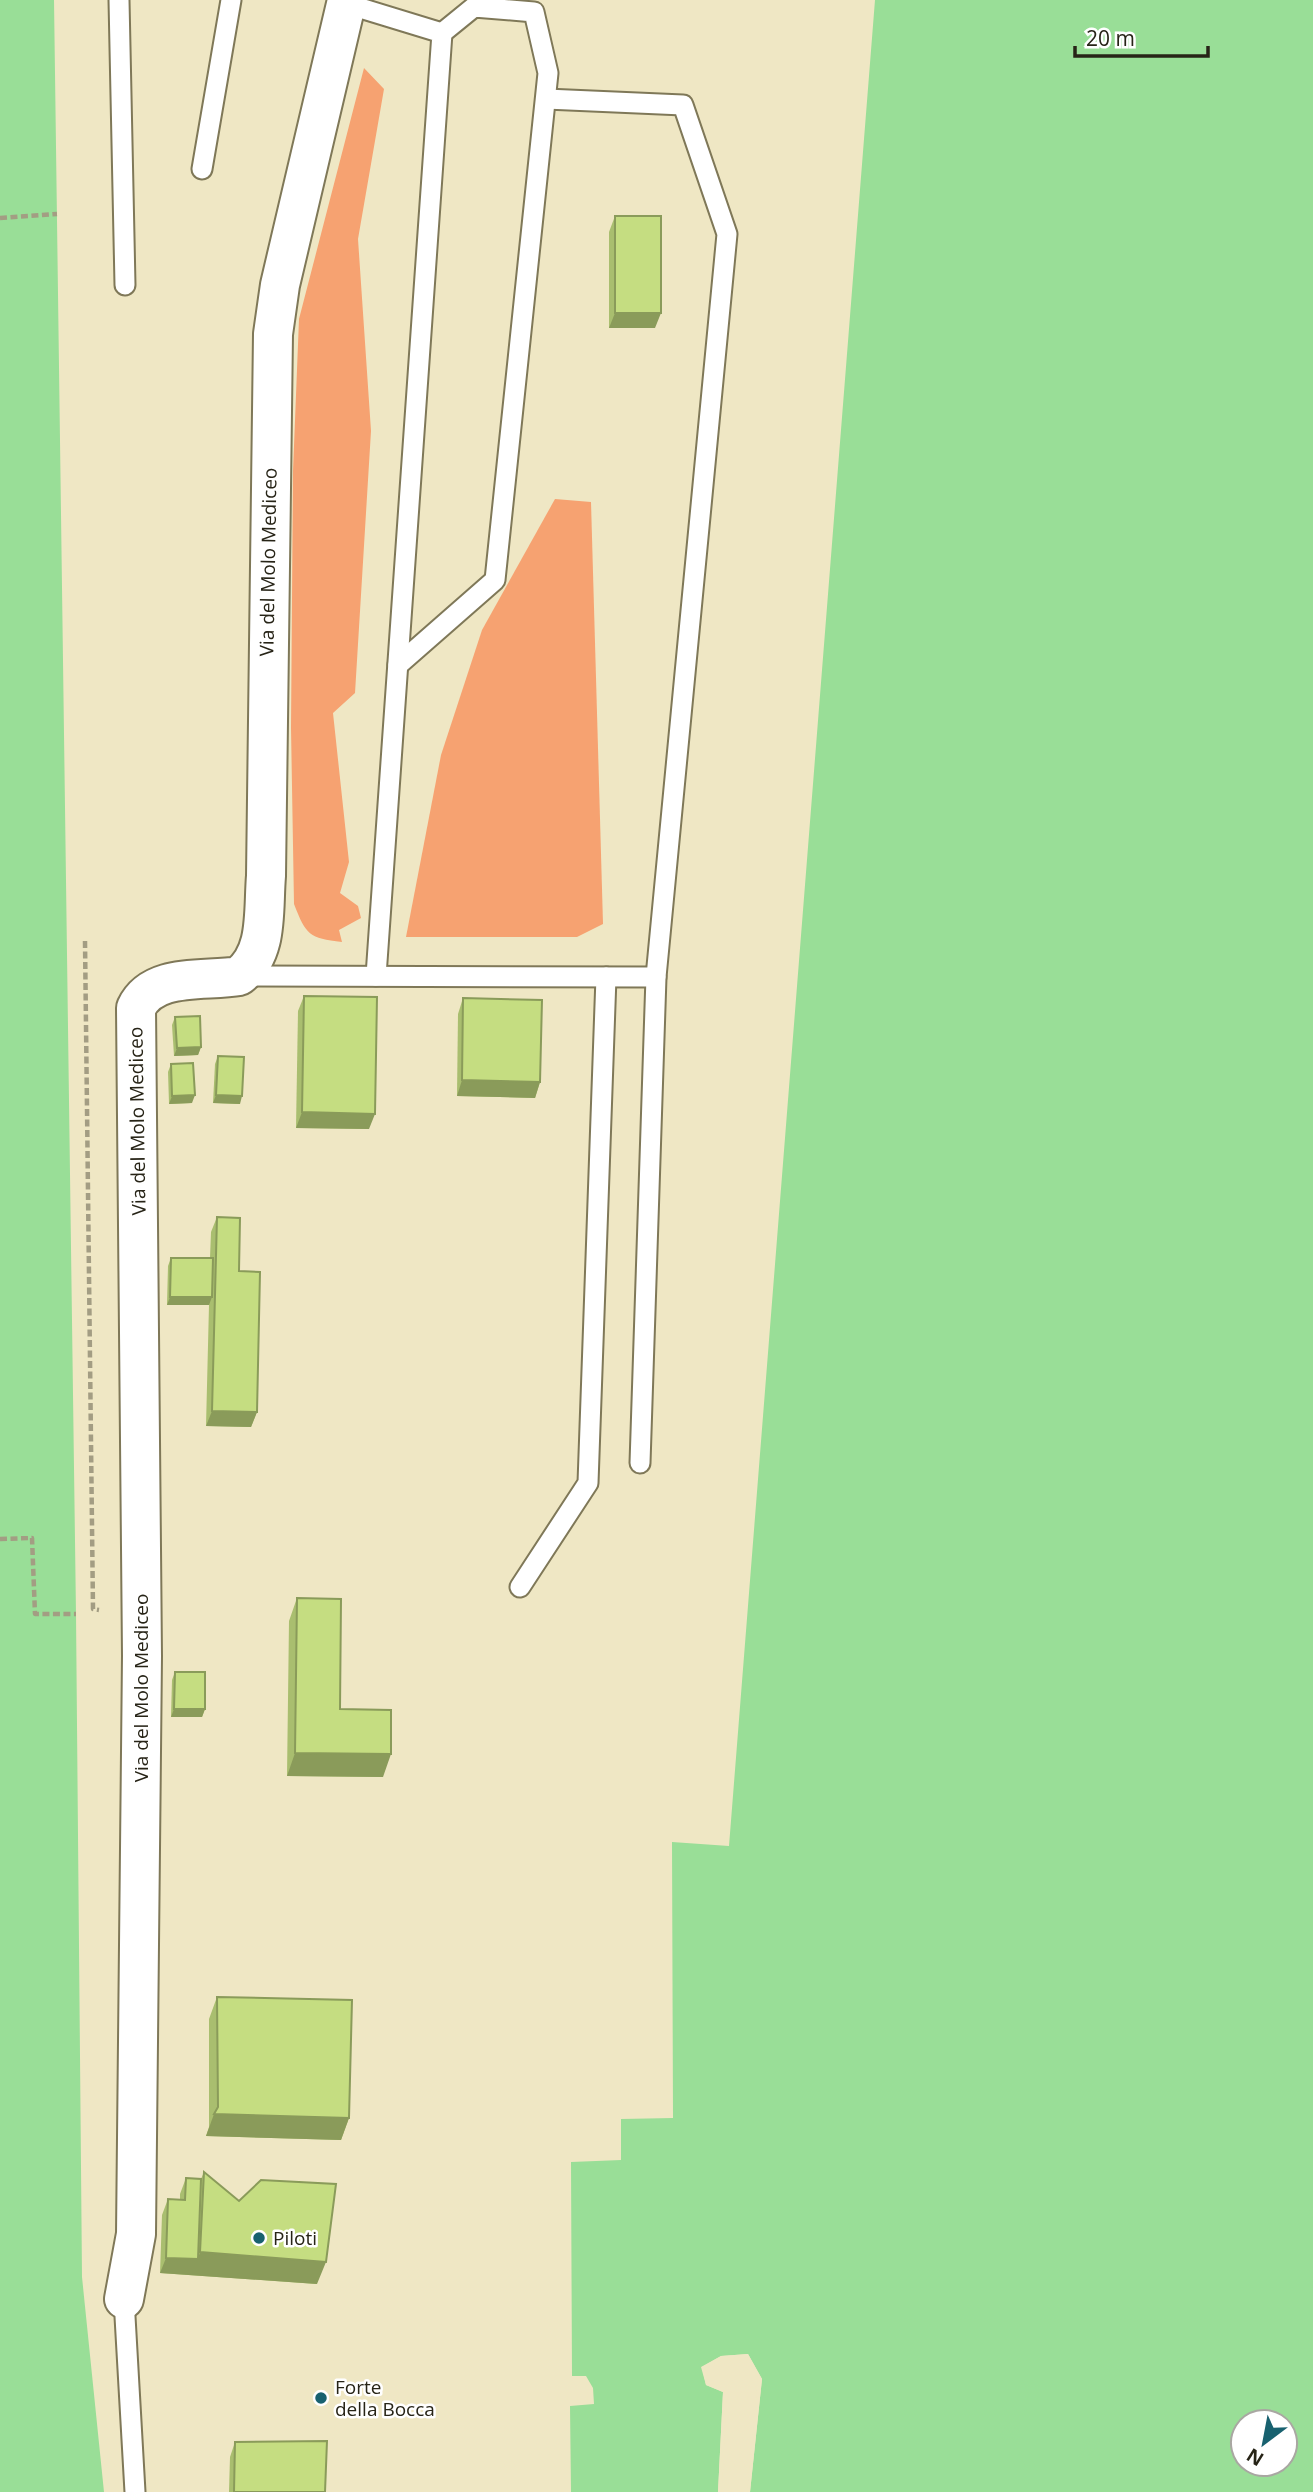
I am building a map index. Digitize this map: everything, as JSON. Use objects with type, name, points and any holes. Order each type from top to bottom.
[{"type":"street","name":"Via del Molo Mediceo","points":[[124,2300],[136,2234],[142,1670],[136,1008],[146,992],[161,984],[239,976],[260,951],[265,876],[273,334],[303,181],[347,2]]},
{"type":"lane","points":[[118,0],[125,285]]},
{"type":"lane","points":[[202,169],[231,0]]},
{"type":"lane","points":[[347,2],[442,33]]},
{"type":"lane","points":[[376,976],[442,33],[474,7],[534,12],[548,72],[495,580],[398,665]]},
{"type":"lane","points":[[546,99],[683,105],[727,234],[656,977],[640,1463]]},
{"type":"lane","points":[[239,976],[656,977]]},
{"type":"lane","points":[[520,1587],[588,1483],[607,977]]},
{"type":"lane","points":[[124,2300],[135,2492]]},
{"type":"path","points":[[0,218],[57,214]]},
{"type":"path","points":[[85,941],[93,1609],[110,1610]]},
{"type":"path","points":[[0,1539],[32,1538],[35,1614],[76,1614]]},
{"type":"shaded area","points":[[0,0],[54,0],[76,1614],[82,2277],[104,2492],[0,2492]]},
{"type":"shaded area","points":[[875,0],[1313,0],[1313,2492],[750,2492],[762,2379],[748,2354],[721,2356],[702,2367],[706,2385],[723,2392],[718,2492],[571,2492],[570,2406],[594,2404],[593,2388],[586,2376],[572,2376],[571,2162],[621,2160],[621,2119],[673,2118],[672,1842],[729,1846]]},
{"type":"shaded area","points":[[364,68],[384,89],[358,239],[371,431],[355,693],[333,713],[349,862],[340,893],[358,906],[361,918],[339,930],[342,942],[322,939],[310,933],[294,904],[291,728],[293,471],[299,319]]},
{"type":"shaded area","points":[[555,499],[591,502],[603,924],[577,937],[406,937],[441,755],[482,630]]},
{"type":"pier","points":[[748,2354],[762,2379],[750,2492],[747,2492],[758,2379],[746,2357],[722,2359],[705,2369],[709,2383],[727,2391],[722,2492],[718,2492],[723,2392],[706,2385],[701,2367],[721,2356]]},
{"type":"building","points":[[615,216],[661,216],[661,313],[615,313]]},
{"type":"building","points":[[304,996],[377,997],[375,1114],[302,1112]]},
{"type":"building","points":[[463,998],[542,1000],[540,1082],[462,1080]]},
{"type":"building","points":[[200,1016],[201,1047],[177,1048],[175,1017]]},
{"type":"building","points":[[218,1056],[244,1057],[242,1096],[216,1095]]},
{"type":"building","points":[[193,1063],[195,1095],[172,1096],[171,1064]]},
{"type":"building","points":[[217,1217],[240,1218],[239,1271],[260,1272],[257,1412],[212,1411]]},
{"type":"building","points":[[171,1258],[213,1258],[212,1297],[170,1297]]},
{"type":"building","points":[[297,1598],[341,1599],[340,1709],[391,1710],[391,1754],[295,1753]]},
{"type":"building","points":[[175,1672],[205,1672],[205,1709],[174,1709]]},
{"type":"building","points":[[217,1997],[352,2000],[349,2118],[214,2114],[218,2107]]},
{"type":"building","name":"Piloti","points":[[204,2172],[239,2201],[261,2180],[336,2184],[326,2262],[200,2252]]},
{"type":"building","points":[[186,2178],[201,2179],[198,2259],[166,2258],[168,2199],[185,2200]]},
{"type":"building","points":[[327,2441],[325,2492],[234,2492],[235,2442]]},
{"type":"place","name":"Piloti","points":[[259,2238]]},
{"type":"place","name":"Forte della Bocca","points":[[321,2398]]}]
